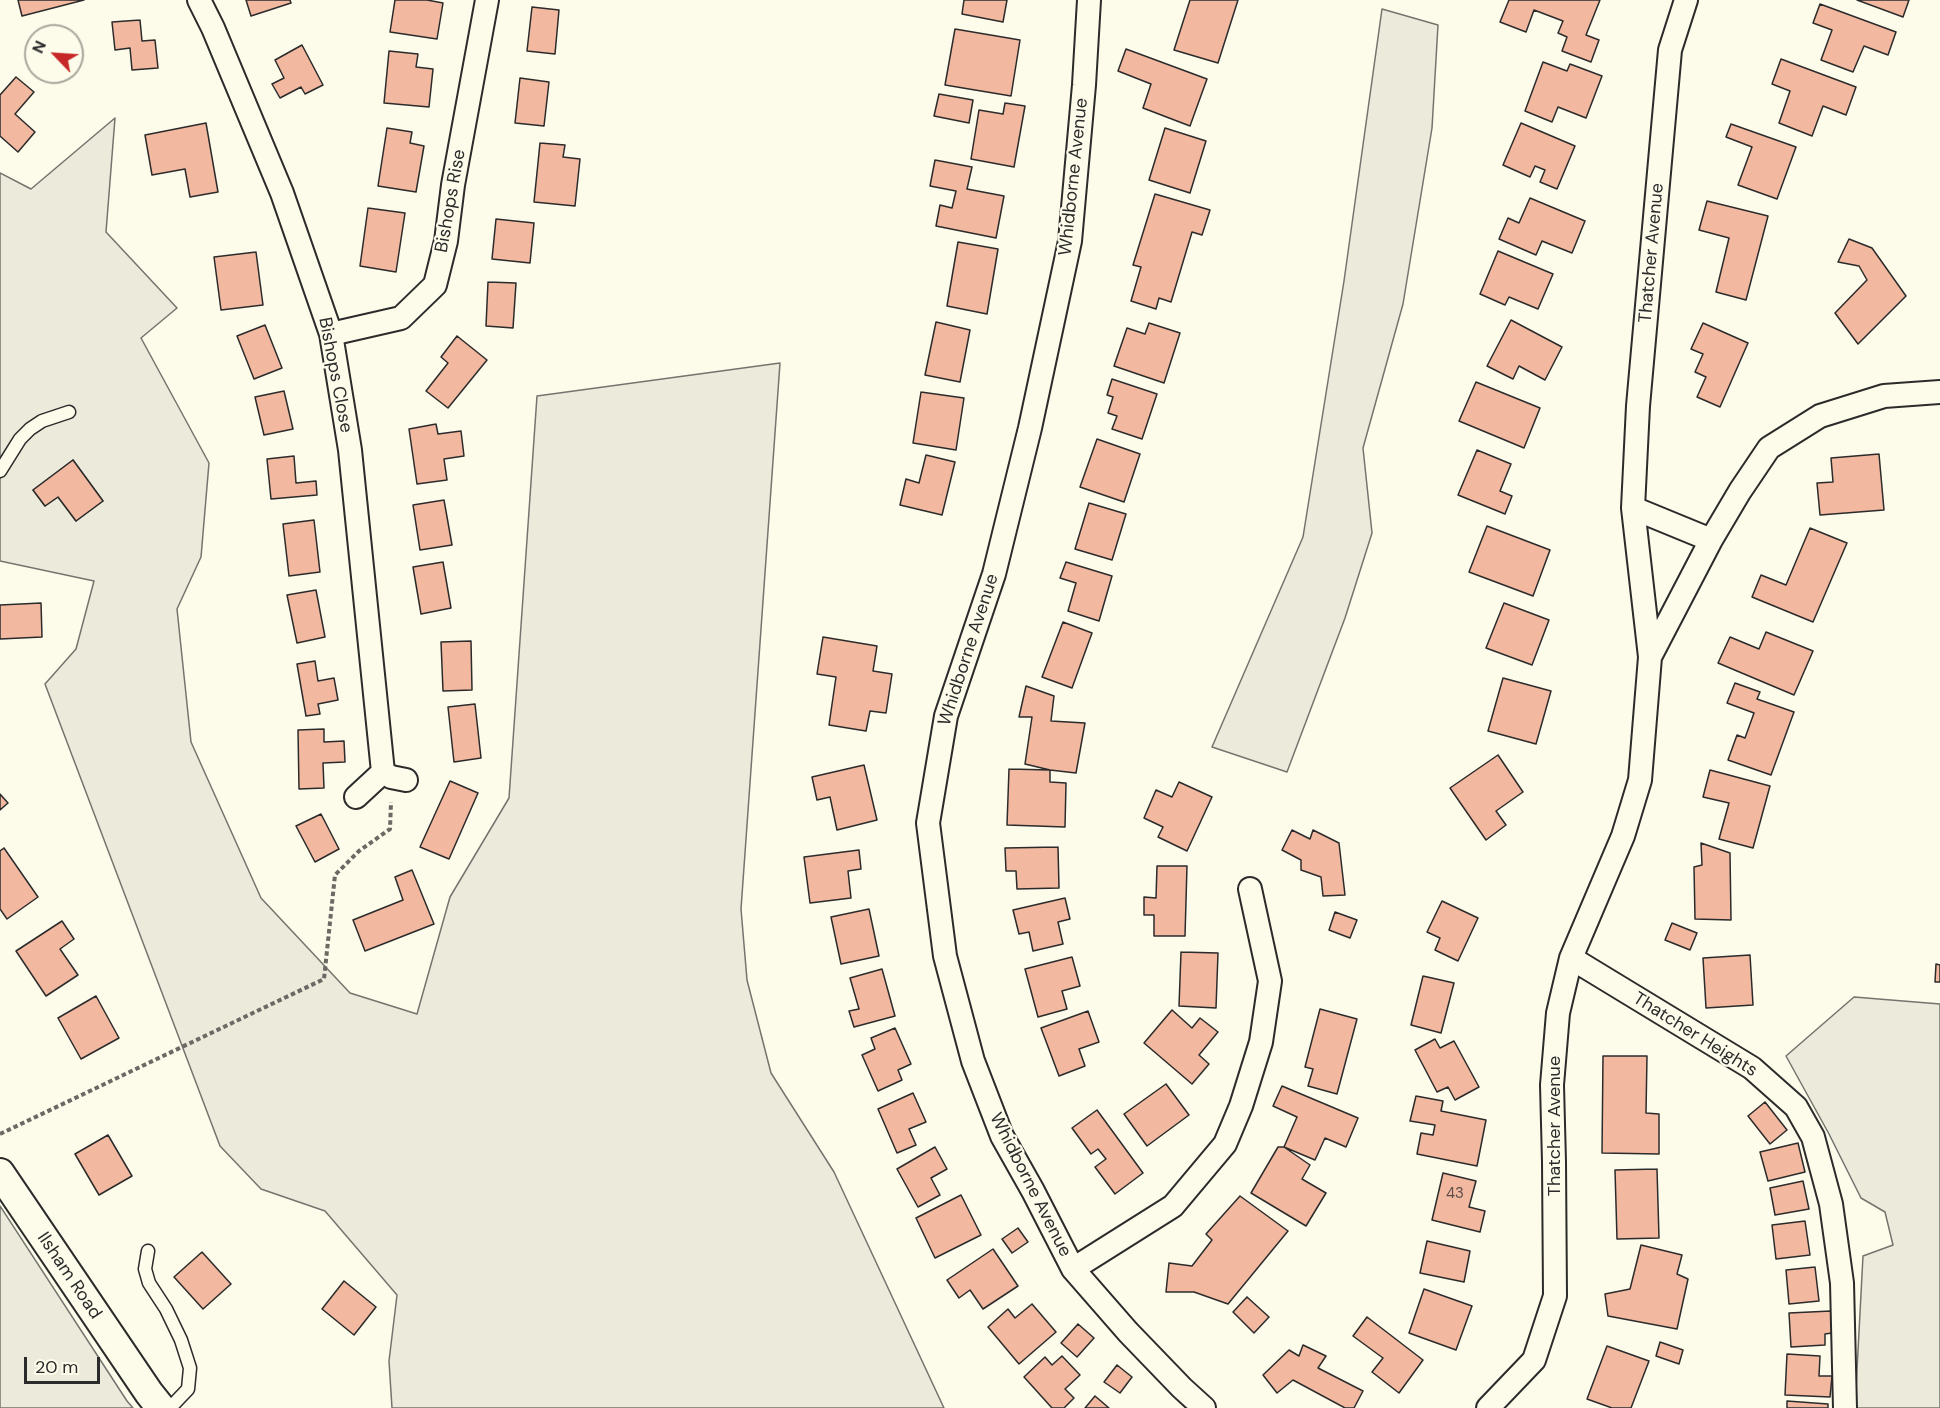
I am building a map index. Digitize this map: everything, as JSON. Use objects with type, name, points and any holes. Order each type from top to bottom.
[{"type":"street","name":"Bishops Close","points":[[199,0],[282,193],[331,334],[350,450],[394,776]]},
{"type":"street","name":"Bishops Rise","points":[[331,334],[401,318],[435,285],[446,241],[453,185],[487,0]]},
{"type":"street","name":"Whidborne Avenue","points":[[1089,0],[1070,241],[1030,428],[994,574],[946,716],[928,823],[945,956],[973,1061],[1002,1136],[1073,1269],[1128,1332],[1204,1408]]},
{"type":"street","name":"Thatcher Avenue","points":[[1488,1408],[1534,1360],[1556,1296],[1551,1085],[1558,1013],[1571,957],[1623,836],[1640,780],[1650,657],[1633,508],[1638,406],[1670,50],[1686,0]]},
{"type":"street","name":"Thatcher Avenue","points":[[1650,657],[1711,540],[1740,490],[1769,448],[1820,416],[1884,396],[1940,392]]},
{"type":"street","points":[[1633,508],[1711,540]]},
{"type":"street","points":[[356,797],[394,776]]},
{"type":"street","points":[[1073,1269],[1173,1206],[1225,1144],[1261,1042],[1270,981],[1250,889]]},
{"type":"street","name":"Thatcher Heights","points":[[1571,957],[1752,1068],[1796,1107],[1813,1137],[1831,1204],[1842,1283],[1845,1408]]},
{"type":"street","name":"Ilsham Road","points":[[0,1173],[161,1408]]},
{"type":"lane","points":[[0,471],[20,439],[30,429],[42,421],[69,412]]},
{"type":"lane","points":[[148,1251],[145,1269],[149,1283],[166,1309],[181,1340],[190,1368],[188,1389],[170,1408]]},
{"type":"path","points":[[0,1134],[324,979],[335,875],[359,851],[390,830],[394,776]]},
{"type":"shaded area","points":[[1382,9],[1438,25],[1432,128],[1403,304],[1363,448],[1372,533],[1345,618],[1287,772],[1212,747],[1303,537],[1344,281]]},
{"type":"shaded area","points":[[115,118],[106,232],[177,308],[141,338],[209,463],[201,557],[177,609],[191,742],[261,898],[350,993],[417,1014],[450,897],[509,798],[537,396],[780,363],[741,909],[747,980],[771,1073],[834,1172],[944,1408],[392,1408],[389,1361],[397,1295],[325,1211],[261,1189],[220,1146],[45,684],[76,649],[94,581],[0,561],[0,173],[31,189]],"holes":[[[73,460],[103,501],[76,521],[58,497],[45,506],[33,490]]]},
{"type":"shaded area","points":[[1854,997],[1940,1004],[1940,1408],[1855,1408],[1863,1256],[1893,1245],[1885,1212],[1861,1198],[1786,1056]]},
{"type":"shaded area","points":[[0,1206],[127,1401],[133,1408],[0,1408]]},
{"type":"building","points":[[18,0],[84,0],[22,16]]},
{"type":"building","points":[[246,0],[290,0],[291,3],[251,16]]},
{"type":"building","points":[[395,0],[427,0],[443,3],[437,39],[390,32]]},
{"type":"building","points":[[964,0],[1007,0],[1003,22],[962,14]]},
{"type":"building","points":[[1190,0],[1238,0],[1218,63],[1174,50]]},
{"type":"building","points":[[1509,0],[1600,0],[1586,35],[1599,40],[1591,62],[1562,51],[1567,37],[1558,33],[1563,21],[1534,10],[1526,32],[1500,22]]},
{"type":"building","points":[[1857,0],[1909,0],[1903,17]]},
{"type":"building","points":[[1820,4],[1896,32],[1888,55],[1864,46],[1853,72],[1821,60],[1832,30],[1813,23]]},
{"type":"building","points":[[532,7],[559,10],[555,54],[527,51]]},
{"type":"building","points":[[140,20],[142,41],[155,40],[158,68],[132,70],[130,48],[115,50],[112,22]]},
{"type":"building","points":[[955,29],[1020,40],[1011,96],[945,85]]},
{"type":"building","points":[[302,45],[323,85],[305,94],[301,87],[280,98],[272,84],[284,78],[275,60]]},
{"type":"building","points":[[1126,49],[1207,79],[1190,126],[1143,108],[1151,84],[1118,71]]},
{"type":"building","points":[[389,51],[418,54],[416,67],[433,69],[429,107],[384,103]]},
{"type":"building","points":[[1781,59],[1856,87],[1846,115],[1823,106],[1812,136],[1779,123],[1790,91],[1772,84]]},
{"type":"building","points":[[1543,62],[1567,71],[1570,64],[1602,76],[1586,118],[1558,107],[1552,122],[1525,111]]},
{"type":"building","points":[[16,77],[34,92],[15,114],[35,132],[18,152],[0,136],[0,95]]},
{"type":"building","points":[[520,78],[549,82],[544,126],[515,123]]},
{"type":"building","points":[[939,94],[973,100],[969,123],[934,116]]},
{"type":"building","points":[[1005,103],[1025,106],[1014,167],[971,159],[979,110],[1003,114]]},
{"type":"building","points":[[206,123],[218,192],[190,197],[185,169],[152,175],[145,135]]},
{"type":"building","points":[[1521,123],[1575,146],[1557,189],[1540,182],[1545,170],[1535,166],[1530,177],[1503,165]]},
{"type":"building","points":[[1731,124],[1796,147],[1777,199],[1738,185],[1752,147],[1726,137]]},
{"type":"building","points":[[387,128],[412,132],[410,143],[424,146],[416,192],[378,186]]},
{"type":"building","points":[[1165,128],[1206,141],[1190,193],[1149,180]]},
{"type":"building","points":[[540,143],[565,145],[563,157],[580,159],[575,206],[534,202]]},
{"type":"building","points":[[935,160],[972,167],[967,189],[1004,196],[996,238],[936,226],[940,205],[952,208],[956,191],[930,186]]},
{"type":"building","points":[[1155,194],[1210,210],[1202,235],[1192,232],[1171,302],[1159,298],[1156,309],[1131,301],[1141,267],[1133,265]]},
{"type":"building","points":[[1530,198],[1585,221],[1572,253],[1542,241],[1536,255],[1499,239],[1508,218],[1519,223]]},
{"type":"building","points":[[1707,201],[1768,216],[1746,300],[1716,292],[1729,238],[1699,230]]},
{"type":"building","points":[[368,208],[405,213],[396,272],[360,266]]},
{"type":"building","points":[[496,219],[534,223],[530,263],[492,259]]},
{"type":"building","points":[[1849,239],[1872,248],[1906,296],[1858,344],[1835,313],[1867,280],[1859,266],[1838,262]]},
{"type":"building","points":[[958,242],[998,249],[987,314],[947,306]]},
{"type":"building","points":[[1498,251],[1553,274],[1538,309],[1509,297],[1505,305],[1480,294]]},
{"type":"building","points":[[256,252],[263,305],[221,310],[214,257]]},
{"type":"building","points":[[488,282],[516,283],[513,328],[486,326]]},
{"type":"building","points":[[1511,320],[1562,347],[1545,380],[1519,366],[1513,379],[1487,366]]},
{"type":"building","points":[[936,322],[970,330],[960,382],[925,375]]},
{"type":"building","points":[[1149,323],[1180,333],[1164,383],[1114,366],[1127,328],[1145,334]]},
{"type":"building","points":[[1703,323],[1748,343],[1720,407],[1697,397],[1706,377],[1695,372],[1703,354],[1691,349]]},
{"type":"building","points":[[265,325],[282,368],[254,379],[237,336]]},
{"type":"building","points":[[457,336],[487,360],[448,408],[426,391],[448,363],[441,357]]},
{"type":"building","points":[[1112,379],[1157,394],[1142,439],[1112,429],[1117,416],[1108,413],[1113,397],[1107,395]]},
{"type":"building","points":[[1476,382],[1540,408],[1524,448],[1459,421]]},
{"type":"building","points":[[284,391],[293,429],[264,435],[255,397]]},
{"type":"building","points":[[921,392],[964,398],[956,450],[913,443]]},
{"type":"building","points":[[436,424],[438,434],[461,431],[464,456],[444,459],[447,480],[417,484],[409,429]]},
{"type":"building","points":[[1097,439],[1140,454],[1124,502],[1080,487]]},
{"type":"building","points":[[1477,450],[1511,464],[1500,491],[1512,496],[1505,514],[1458,495]]},
{"type":"building","points":[[1879,454],[1884,510],[1820,515],[1817,483],[1833,482],[1831,458]]},
{"type":"building","points":[[926,455],[955,462],[942,515],[900,505],[906,479],[919,483]]},
{"type":"building","points":[[294,456],[296,483],[316,481],[317,495],[271,499],[267,459]]},
{"type":"building","points":[[73,460],[103,501],[76,521],[58,497],[45,506],[33,490]]},
{"type":"building","points":[[444,500],[452,545],[420,550],[413,505]]},
{"type":"building","points":[[1089,503],[1126,514],[1112,560],[1075,549]]},
{"type":"building","points":[[314,520],[320,572],[289,576],[283,524]]},
{"type":"building","points":[[1487,526],[1550,550],[1533,596],[1469,572]]},
{"type":"building","points":[[1810,528],[1847,543],[1813,622],[1752,597],[1761,575],[1786,585]]},
{"type":"building","points":[[443,562],[451,608],[421,614],[413,567]]},
{"type":"building","points":[[1066,562],[1112,576],[1099,621],[1068,611],[1076,583],[1060,578]]},
{"type":"building","points":[[316,590],[325,637],[297,643],[287,595]]},
{"type":"building","points":[[41,603],[42,637],[0,639],[0,605]]},
{"type":"building","points":[[1504,603],[1549,620],[1532,665],[1486,648]]},
{"type":"building","points":[[1063,622],[1092,633],[1072,688],[1042,677]]},
{"type":"building","points":[[1766,632],[1813,651],[1794,695],[1718,663],[1730,637],[1759,649]]},
{"type":"building","points":[[823,637],[877,646],[873,671],[892,674],[886,713],[870,711],[866,731],[829,725],[836,677],[817,674]]},
{"type":"building","points":[[471,641],[472,690],[443,691],[441,642]]},
{"type":"building","points":[[315,661],[318,681],[334,678],[338,700],[318,704],[320,714],[306,716],[297,664]]},
{"type":"building","points":[[1503,678],[1551,691],[1536,744],[1488,731]]},
{"type":"building","points":[[1735,683],[1760,692],[1757,699],[1794,712],[1771,775],[1728,760],[1737,735],[1745,738],[1754,713],[1727,703]]},
{"type":"building","points":[[1026,686],[1054,696],[1051,721],[1085,723],[1076,773],[1025,764],[1032,717],[1019,717]]},
{"type":"building","points":[[475,704],[481,758],[454,762],[448,707]]},
{"type":"building","points":[[324,729],[324,742],[344,741],[345,762],[323,763],[324,788],[299,789],[298,730]]},
{"type":"building","points":[[1498,755],[1523,792],[1496,811],[1506,825],[1486,840],[1450,788]]},
{"type":"building","points":[[864,765],[877,820],[837,830],[830,797],[817,800],[812,777]]},
{"type":"building","points":[[1009,769],[1050,770],[1050,782],[1066,783],[1065,827],[1007,825]]},
{"type":"building","points":[[1710,770],[1770,786],[1753,848],[1719,839],[1729,803],[1703,797]]},
{"type":"building","points":[[450,781],[478,793],[449,859],[420,847]]},
{"type":"building","points":[[1179,782],[1212,797],[1187,851],[1158,837],[1163,827],[1144,818],[1156,790],[1172,797]]},
{"type":"building","points":[[0,794],[8,803],[0,810]]},
{"type":"building","points":[[321,814],[339,849],[315,862],[296,826]]},
{"type":"building","points":[[1292,830],[1310,839],[1313,830],[1339,843],[1345,895],[1323,896],[1321,877],[1301,870],[1301,860],[1282,850]]},
{"type":"building","points":[[1701,843],[1730,853],[1731,920],[1695,919],[1694,867],[1702,865]]},
{"type":"building","points":[[1058,847],[1059,888],[1017,889],[1016,871],[1006,871],[1005,848]]},
{"type":"building","points":[[4,848],[38,897],[7,919],[0,909],[0,851]]},
{"type":"building","points":[[859,850],[861,869],[848,871],[851,898],[810,903],[804,857]]},
{"type":"building","points":[[1157,866],[1187,866],[1185,936],[1154,936],[1154,915],[1144,915],[1144,897],[1156,898]]},
{"type":"building","points":[[412,870],[434,924],[365,951],[353,920],[403,900],[395,877]]},
{"type":"building","points":[[1065,898],[1070,919],[1058,922],[1063,944],[1033,951],[1029,932],[1019,934],[1013,910]]},
{"type":"building","points":[[1442,901],[1478,918],[1458,961],[1435,950],[1440,938],[1427,932]]},
{"type":"building","points":[[869,909],[879,956],[841,964],[831,917]]},
{"type":"building","points":[[1335,912],[1357,920],[1350,938],[1329,930]]},
{"type":"building","points":[[62,921],[74,939],[60,949],[78,975],[46,996],[16,951]]},
{"type":"building","points":[[1672,923],[1697,933],[1690,950],[1665,940]]},
{"type":"building","points":[[1181,952],[1218,953],[1216,1008],[1179,1006]]},
{"type":"building","points":[[1750,955],[1753,1005],[1706,1008],[1703,958]]},
{"type":"building","points":[[1072,957],[1080,986],[1062,991],[1067,1009],[1038,1017],[1025,969]]},
{"type":"building","points":[[1936,964],[1940,965],[1940,982],[1935,982]]},
{"type":"building","points":[[882,969],[895,1016],[854,1027],[849,1011],[859,1009],[850,978]]},
{"type":"building","points":[[1423,976],[1454,983],[1441,1033],[1411,1025]]},
{"type":"building","points":[[96,996],[119,1038],[81,1059],[58,1018]]},
{"type":"building","points":[[1320,1009],[1357,1019],[1337,1094],[1308,1086],[1313,1069],[1305,1067]]},
{"type":"building","points":[[1172,1010],[1192,1028],[1200,1018],[1218,1032],[1199,1055],[1209,1064],[1192,1084],[1144,1043]]},
{"type":"building","points":[[1088,1011],[1099,1042],[1079,1049],[1085,1066],[1059,1076],[1041,1028]]},
{"type":"building","points":[[895,1028],[911,1064],[898,1070],[902,1080],[878,1091],[862,1055],[875,1049],[871,1038]]},
{"type":"building","points":[[1435,1039],[1440,1048],[1454,1041],[1479,1087],[1455,1100],[1448,1087],[1437,1092],[1415,1050]]},
{"type":"building","points":[[1603,1056],[1647,1056],[1646,1113],[1659,1114],[1659,1154],[1602,1153]]},
{"type":"building","points":[[1166,1084],[1189,1115],[1147,1146],[1124,1114]]},
{"type":"building","points":[[1282,1086],[1358,1118],[1346,1147],[1325,1138],[1315,1160],[1284,1147],[1297,1117],[1273,1106]]},
{"type":"building","points":[[913,1093],[926,1122],[909,1129],[916,1145],[897,1153],[878,1109]]},
{"type":"building","points":[[1416,1096],[1443,1101],[1441,1111],[1486,1120],[1477,1166],[1417,1154],[1421,1133],[1433,1135],[1435,1125],[1410,1121]]},
{"type":"building","points":[[1765,1102],[1787,1130],[1770,1144],[1748,1116]]},
{"type":"building","points":[[1097,1110],[1143,1173],[1115,1194],[1095,1167],[1106,1159],[1098,1149],[1091,1154],[1072,1128]]},
{"type":"building","points":[[108,1135],[132,1176],[99,1195],[75,1154]]},
{"type":"building","points":[[1798,1143],[1805,1172],[1768,1181],[1760,1152]]},
{"type":"building","points":[[935,1147],[947,1169],[931,1178],[940,1195],[918,1207],[897,1169]]},
{"type":"building","points":[[1278,1147],[1284,1147],[1310,1165],[1302,1179],[1326,1193],[1306,1226],[1251,1193]]},
{"type":"building","points":[[1657,1169],[1659,1238],[1617,1239],[1615,1170]]},
{"type":"building","points":[[1443,1173],[1476,1181],[1469,1207],[1485,1211],[1480,1232],[1432,1220]]},
{"type":"building","points":[[1803,1181],[1809,1209],[1775,1215],[1770,1188]]},
{"type":"building","points":[[961,1195],[981,1235],[935,1258],[916,1218]]},
{"type":"building","points":[[1240,1196],[1288,1231],[1228,1304],[1194,1292],[1166,1292],[1169,1263],[1192,1266],[1212,1240],[1206,1234]]},
{"type":"building","points":[[1805,1221],[1810,1255],[1776,1259],[1772,1225]]},
{"type":"building","points":[[1018,1228],[1028,1242],[1012,1253],[1002,1239]]},
{"type":"building","points":[[1427,1241],[1470,1251],[1464,1282],[1420,1273]]},
{"type":"building","points":[[1641,1245],[1682,1255],[1677,1274],[1688,1279],[1677,1329],[1608,1316],[1605,1294],[1630,1289]]},
{"type":"building","points":[[993,1249],[1018,1286],[983,1309],[970,1290],[959,1298],[947,1280]]},
{"type":"building","points":[[202,1252],[231,1284],[203,1309],[174,1277]]},
{"type":"building","points":[[1815,1267],[1819,1301],[1789,1304],[1786,1270]]},
{"type":"building","points":[[344,1281],[376,1307],[354,1335],[322,1309]]},
{"type":"building","points":[[1424,1289],[1472,1306],[1456,1350],[1409,1333]]},
{"type":"building","points":[[1247,1297],[1269,1317],[1254,1333],[1233,1312]]},
{"type":"building","points":[[1032,1304],[1056,1332],[1019,1364],[988,1327],[1008,1309],[1015,1318]]},
{"type":"building","points":[[1831,1311],[1832,1333],[1825,1334],[1825,1345],[1791,1347],[1789,1313]]},
{"type":"building","points":[[1367,1317],[1423,1360],[1399,1393],[1372,1372],[1383,1358],[1353,1336]]},
{"type":"building","points":[[1078,1324],[1094,1338],[1077,1357],[1061,1343]]},
{"type":"building","points":[[1660,1342],[1683,1350],[1679,1364],[1656,1356]]},
{"type":"building","points":[[1303,1345],[1326,1356],[1318,1368],[1363,1391],[1354,1408],[1345,1408],[1293,1380],[1277,1393],[1263,1375],[1289,1350],[1299,1356]]},
{"type":"building","points":[[1607,1346],[1649,1361],[1631,1408],[1612,1408],[1587,1399]]},
{"type":"building","points":[[1787,1354],[1820,1356],[1819,1376],[1832,1376],[1830,1397],[1785,1395]]},
{"type":"building","points":[[1062,1356],[1080,1375],[1065,1389],[1074,1398],[1064,1408],[1052,1408],[1024,1377],[1045,1357],[1052,1365]]},
{"type":"building","points":[[1117,1365],[1132,1377],[1120,1393],[1104,1382]]},
{"type":"building","points":[[1095,1396],[1109,1408],[1085,1408]]},
{"type":"building","points":[[1787,1401],[1828,1404],[1828,1408],[1787,1408]]}]
